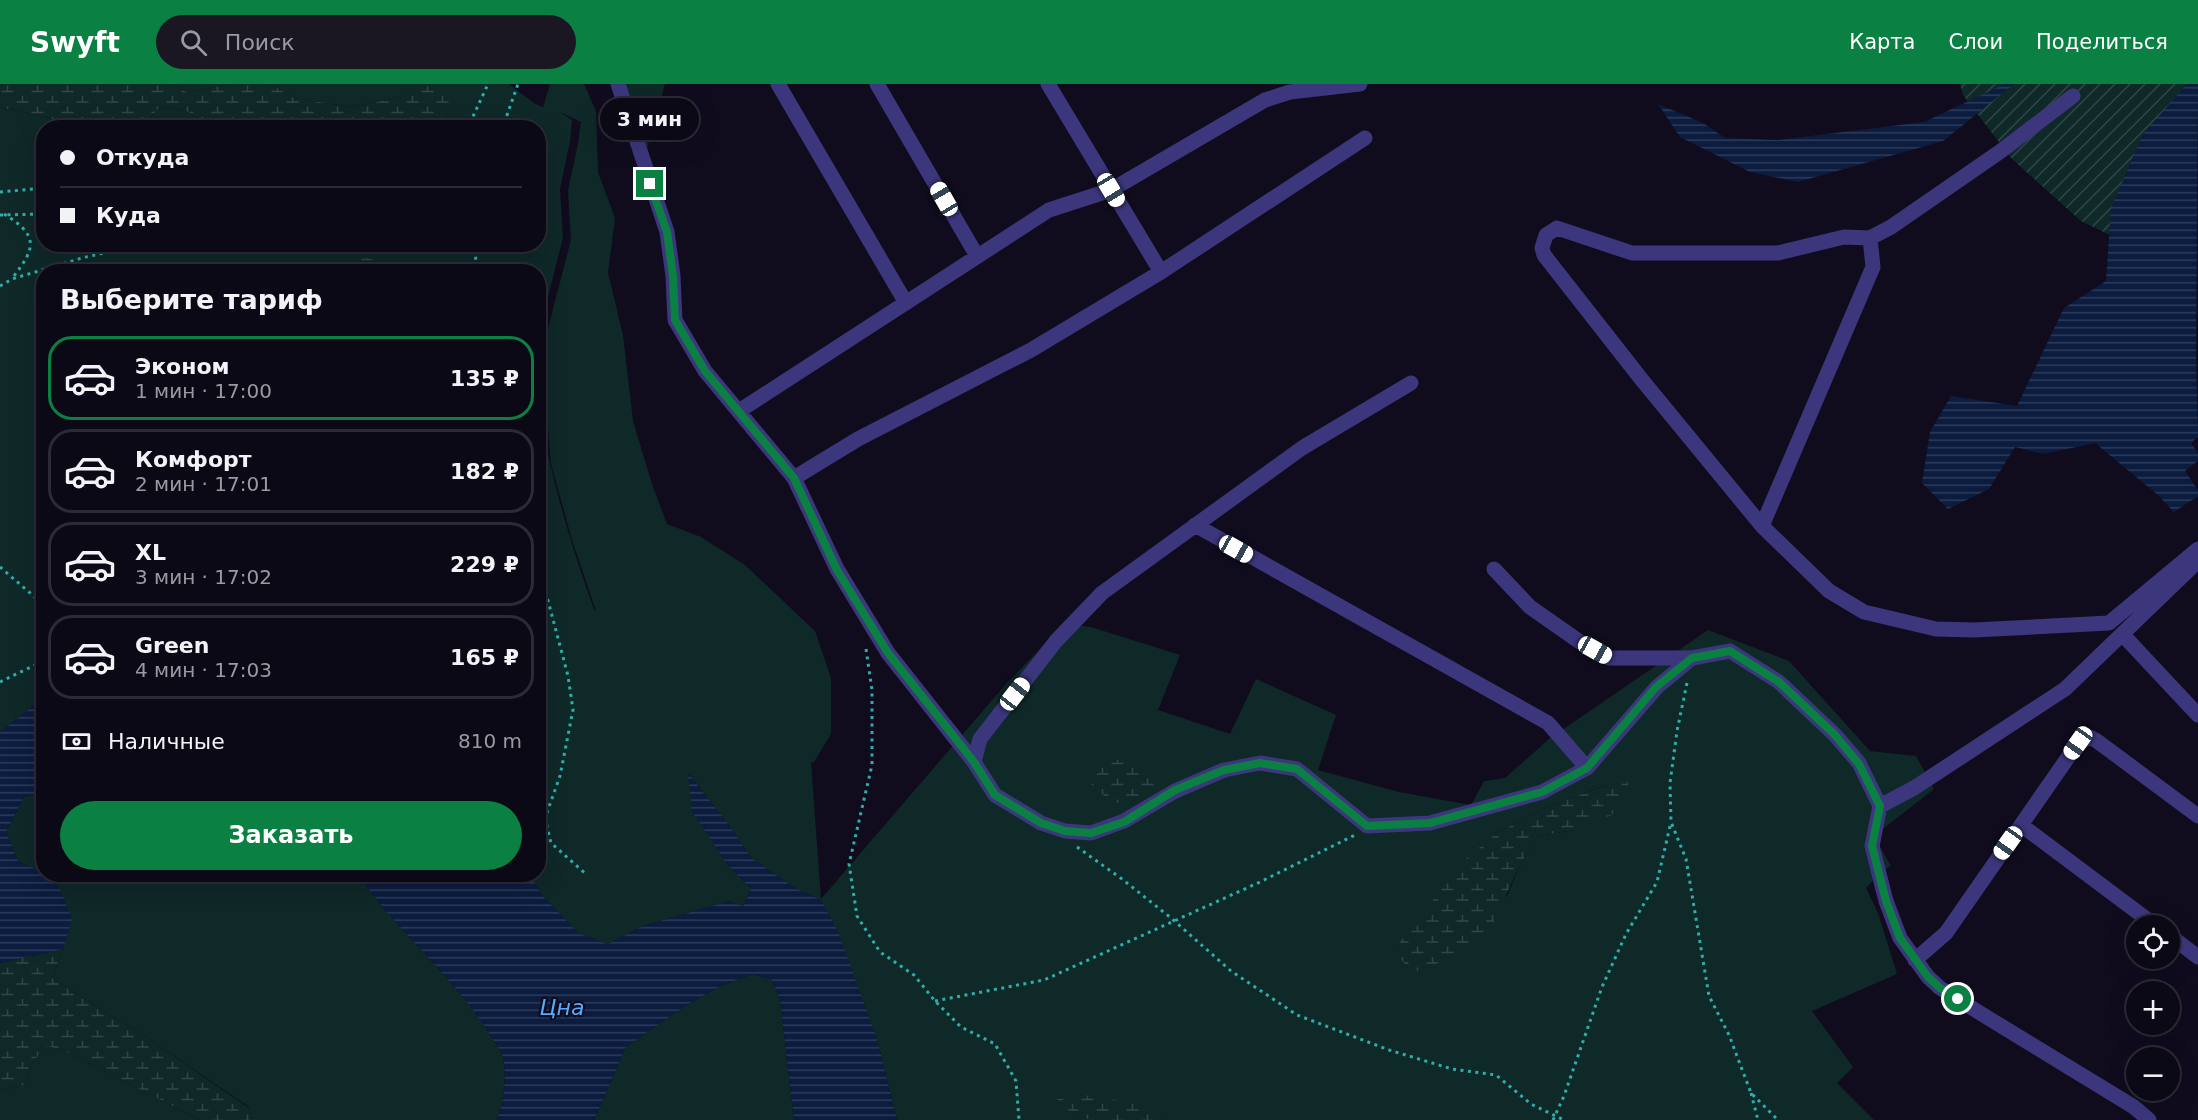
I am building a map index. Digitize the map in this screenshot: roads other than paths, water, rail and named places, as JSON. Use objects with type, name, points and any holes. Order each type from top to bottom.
[{"type":"street","points":[[618,84],[667,232],[673,276],[675,320],[705,371],[794,478],[837,570],[888,653],[974,762],[995,795],[1041,823],[1065,831],[1091,833],[1124,822],[1175,790],[1224,770],[1260,763],[1297,769],[1367,826],[1430,823],[1542,792],[1587,768],[1656,687],[1692,658]]},
{"type":"street","points":[[778,84],[906,303]]},
{"type":"street","points":[[877,84],[977,256]]},
{"type":"street","points":[[1048,84],[1161,272]]},
{"type":"street","points":[[740,411],[1049,210],[1111,190],[1265,100],[1290,92],[1360,84]]},
{"type":"street","points":[[2073,96],[1983,164],[1891,227],[1870,238],[1844,237],[1778,253],[1632,253],[1557,228],[1546,235],[1543,241],[1544,255],[1762,526],[1829,591],[1864,612],[1936,629],[1974,630],[2109,623],[2198,549]]},
{"type":"street","points":[[794,478],[858,440],[1031,350],[1161,272],[1365,138]]},
{"type":"street","points":[[1762,526],[1873,267],[1870,238]]},
{"type":"street","points":[[974,762],[980,739],[1063,633],[1102,593],[1302,448],[1411,383]]},
{"type":"street","points":[[1195,525],[1548,723],[1587,768]]},
{"type":"street","points":[[1880,806],[1914,788],[2065,689],[2198,561]]},
{"type":"street","points":[[1494,569],[1530,607],[1580,642],[1609,658],[1692,658],[1730,651],[1779,682],[1835,735],[1859,764],[1880,806],[1872,846],[1889,910],[1900,938],[1915,960],[1940,988],[2134,1107],[2149,1120]]},
{"type":"street","points":[[2123,635],[2198,715]]},
{"type":"street","points":[[1915,960],[1946,933],[2078,743],[2090,737],[2198,816]]},
{"type":"street","points":[[2021,825],[2141,915]]},
{"type":"street","points":[[2180,943],[2198,957]]},
{"type":"water","points":[[2005,84],[2014,84],[1943,141],[1798,182],[1750,172],[1680,137],[1658,104],[1703,123],[1725,138],[1778,140],[1924,122]]},
{"type":"water","points":[[2187,84],[2198,84],[2196,356],[2198,437],[2191,443],[2198,453],[2198,461],[2185,471],[2198,490],[2198,496],[2174,512],[2158,495],[2095,443],[2043,454],[2015,447],[1989,489],[1948,509],[1922,483],[1930,432],[1951,396],[2017,406],[2064,308],[2106,281],[2111,208],[2143,134]]},
{"type":"water","points":[[36,704],[36,794],[24,797],[6,832],[18,861],[36,870],[36,882],[53,882],[59,887],[72,919],[63,949],[0,963],[0,732]]},
{"type":"water","name":"Цна","points":[[688,773],[729,825],[751,858],[795,888],[821,900],[838,932],[877,1039],[897,1120],[794,1120],[780,999],[771,979],[752,974],[721,986],[688,1004],[626,1047],[594,1120],[497,1120],[505,1081],[501,1051],[458,992],[363,882],[534,882],[542,895],[578,933],[608,944],[643,926],[729,901],[743,906],[751,889],[727,864],[692,811]]}]
